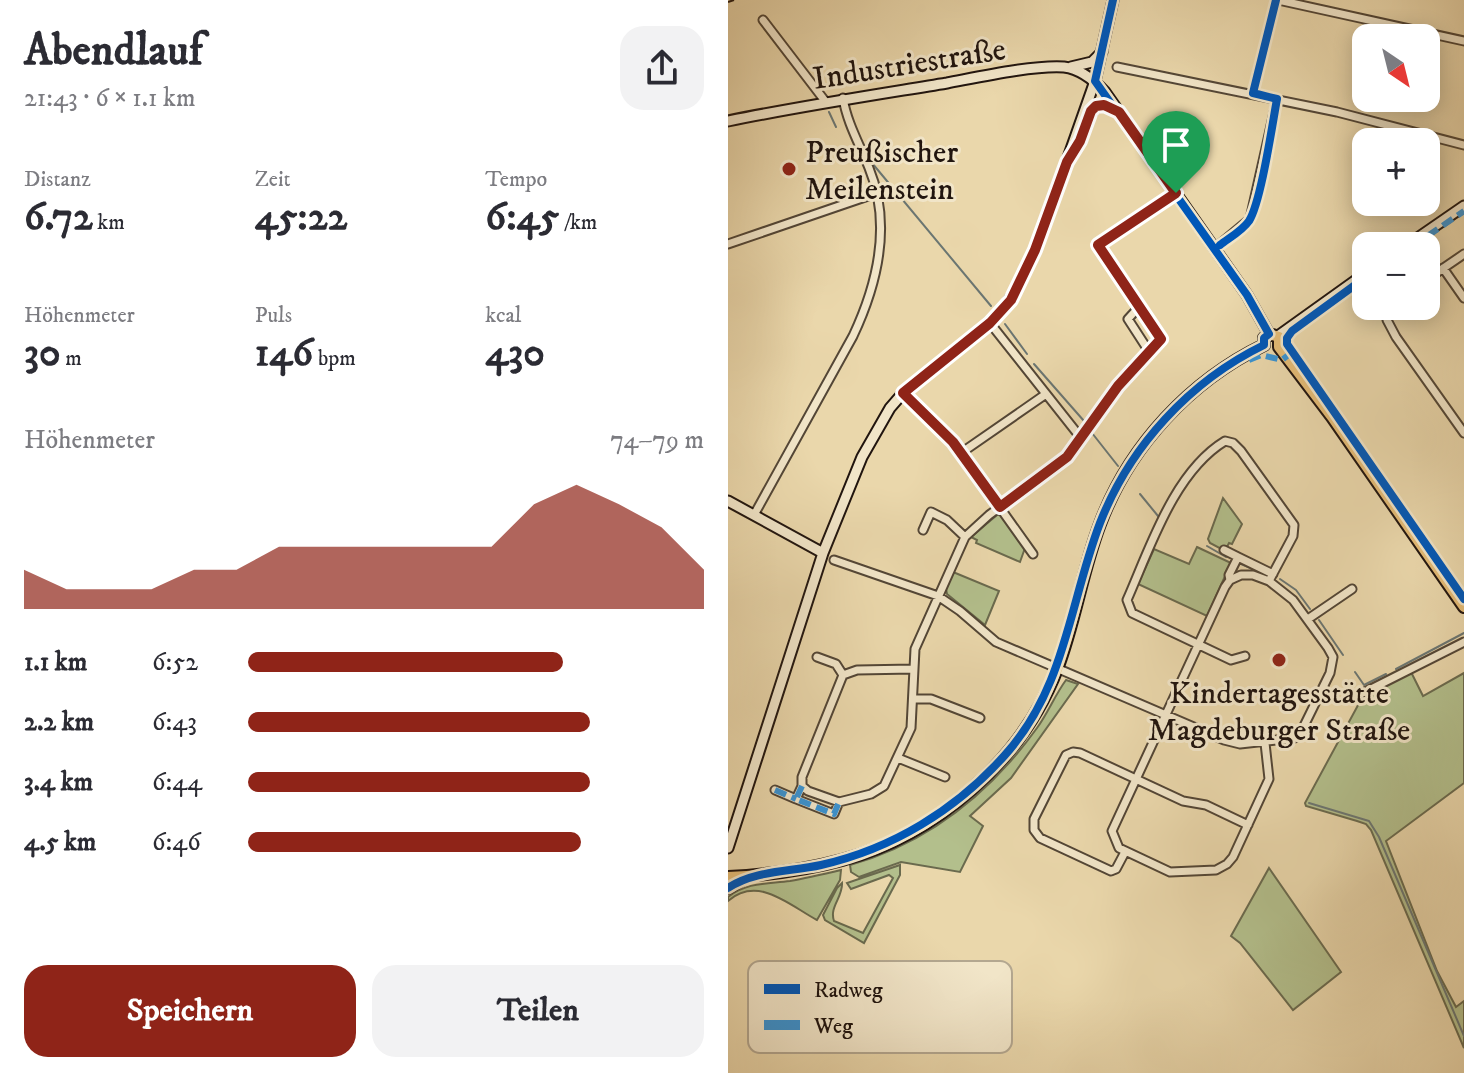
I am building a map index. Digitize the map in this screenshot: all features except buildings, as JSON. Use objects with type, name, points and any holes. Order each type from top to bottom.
[{"type":"main road","points":[[728,877],[844,860],[923,825],[973,786],[1005,755],[1032,718],[1057,670],[1099,525],[1120,478],[1173,410],[1221,371],[1272,340],[1332,417],[1464,607]]},
{"type":"main road","points":[[728,888],[755,875]]},
{"type":"street","points":[[729,843],[823,553],[862,457],[890,408],[903,393],[990,323],[1018,287],[1095,81],[1113,0]]},
{"type":"street","points":[[1253,93],[1277,0],[1464,41]]},
{"type":"street","points":[[763,20],[825,101]]},
{"type":"street","name":"Industriestraße","points":[[728,121],[843,98],[1085,65],[1102,52]]},
{"type":"street","points":[[1063,67],[1095,81],[1119,112],[1260,314],[1272,340],[1352,283]]},
{"type":"street","points":[[1117,67],[1253,93],[1464,145]]},
{"type":"street","points":[[754,515],[865,312],[879,257],[881,233],[877,193],[843,98]]},
{"type":"street","points":[[1214,249],[1250,219],[1277,99]]},
{"type":"street","points":[[1067,162],[1096,106],[1104,105],[1119,112]]},
{"type":"street","points":[[728,244],[877,193]]},
{"type":"street","points":[[802,786],[839,802],[878,791],[891,774],[911,728],[915,649],[965,537],[1000,507],[1058,466],[1118,386],[1161,339],[1098,245],[1176,193]]},
{"type":"street","points":[[1426,232],[1464,206]]},
{"type":"street","points":[[1440,270],[1464,254]]},
{"type":"street","points":[[1443,268],[1464,298]]},
{"type":"street","points":[[1139,307],[1128,319],[1150,353]]},
{"type":"street","points":[[1387,320],[1396,337],[1461,422],[1464,433]]},
{"type":"street","points":[[990,323],[1081,438]]},
{"type":"street","points":[[903,393],[961,453],[1033,554]]},
{"type":"street","points":[[961,453],[1046,394]]},
{"type":"street","points":[[1245,656],[1231,660],[1132,613],[1127,600],[1165,513],[1178,491],[1217,446],[1225,441],[1233,443],[1241,451],[1294,525],[1293,536],[1271,577]]},
{"type":"street","points":[[728,501],[823,553]]},
{"type":"street","points":[[923,530],[931,512],[947,520],[965,537]]},
{"type":"street","points":[[834,560],[938,596],[996,642],[1224,740],[1240,744],[1295,738],[1330,673],[1333,657],[1308,619],[1271,577],[1224,550]]},
{"type":"street","points":[[1238,557],[1112,831],[1114,841],[1125,852],[1170,872],[1216,870],[1233,857],[1269,779],[1265,743]]},
{"type":"street","points":[[1230,580],[1241,575],[1271,577]]},
{"type":"street","points":[[1308,619],[1352,589]]},
{"type":"street","points":[[1363,693],[1464,642]]},
{"type":"street","points":[[817,657],[836,664],[843,675]]},
{"type":"street","points":[[796,799],[843,675],[857,670],[913,669]]},
{"type":"street","points":[[913,699],[931,699],[980,718]]},
{"type":"street","points":[[1125,852],[1116,869],[1111,871],[1040,838],[1033,825],[1066,755],[1073,752],[1183,801],[1206,805],[1248,825]]},
{"type":"street","points":[[898,758],[945,777]]},
{"type":"street","points":[[775,790],[834,814],[839,802]]},
{"type":"green space","points":[[1223,498],[1242,524],[1225,551],[1208,539]]},
{"type":"green space","points":[[1001,515],[1025,548],[1020,562],[976,543],[977,540],[971,537]]},
{"type":"green space","points":[[1197,547],[1231,563],[1207,616],[1138,584],[1154,549],[1189,564]]},
{"type":"green space","points":[[953,572],[999,591],[985,625],[947,594]]},
{"type":"green space","points":[[1410,670],[1423,696],[1464,673],[1464,783],[1386,841],[1437,971],[1456,1007],[1464,1001],[1464,1048],[1371,830],[1366,824],[1306,806],[1305,803],[1363,696]]},
{"type":"green space","points":[[1066,680],[1078,684],[1011,778],[970,816],[983,826],[960,872],[901,862],[859,877],[851,872],[850,865],[906,843],[955,813],[978,794],[1019,752]]},
{"type":"green space","points":[[900,865],[900,875],[864,943],[825,920],[823,915],[842,883],[833,911],[834,921],[863,933],[893,878],[889,875],[851,889],[847,883]]},
{"type":"green space","points":[[1269,868],[1341,972],[1293,1010],[1240,943],[1231,936]]},
{"type":"green space","points":[[841,870],[840,880],[817,920],[762,892],[739,894],[728,901],[728,897],[735,892],[750,886]]},
{"type":"waterway","points":[[829,112],[836,127]]},
{"type":"waterway","points":[[872,163],[991,306]]},
{"type":"waterway","points":[[1005,324],[1027,354]]},
{"type":"waterway","points":[[1034,364],[1084,421]]},
{"type":"waterway","points":[[1092,433],[1118,466]]},
{"type":"waterway","points":[[1140,494],[1158,516]]},
{"type":"waterway","points":[[1207,546],[1226,557]]},
{"type":"waterway","points":[[1241,564],[1262,573]]},
{"type":"waterway","points":[[1280,579],[1296,590],[1310,609]]},
{"type":"waterway","points":[[1319,620],[1343,655]]},
{"type":"waterway","points":[[1396,669],[1464,633]]},
{"type":"waterway","points":[[1355,672],[1364,685],[1386,674]]},
{"type":"waterway","points":[[1309,803],[1369,821],[1379,837],[1464,1036]]},
{"type":"railway","points":[[728,2],[734,0]]},
{"type":"marked path","points":[[1433,232],[1464,211]]},
{"type":"marked path","points":[[1249,360],[1261,355],[1282,360],[1292,352]]},
{"type":"marked path","points":[[802,786],[796,799],[834,814],[839,802]]},
{"type":"marked path","points":[[775,790],[796,799]]},
{"type":"cycle path","points":[[728,888],[761,875],[821,865],[873,849],[944,810],[986,775],[1025,729],[1054,673],[1100,523],[1128,468],[1146,442],[1188,397],[1211,377],[1264,345],[1264,338],[1269,334],[1247,295],[1095,81],[1113,0]]},
{"type":"cycle path","points":[[1220,245],[1249,221],[1262,181],[1277,99],[1253,93],[1276,0]]},
{"type":"cycle path","points":[[1352,287],[1292,331],[1287,344],[1464,599]]},
{"type":"place","name":"Preußischer Meilenstein","points":[[789,169]]},
{"type":"place","name":"Kindertagesstätte Magdeburger Straße","points":[[1279,660]]},
{"type":"route","points":[[1104,105],[1119,112],[1176,193],[1098,245],[1161,339],[1118,386],[1067,457],[1000,507],[953,442],[903,393],[990,323],[1011,300],[1037,244],[1067,162],[1096,106],[1104,105]]}]
